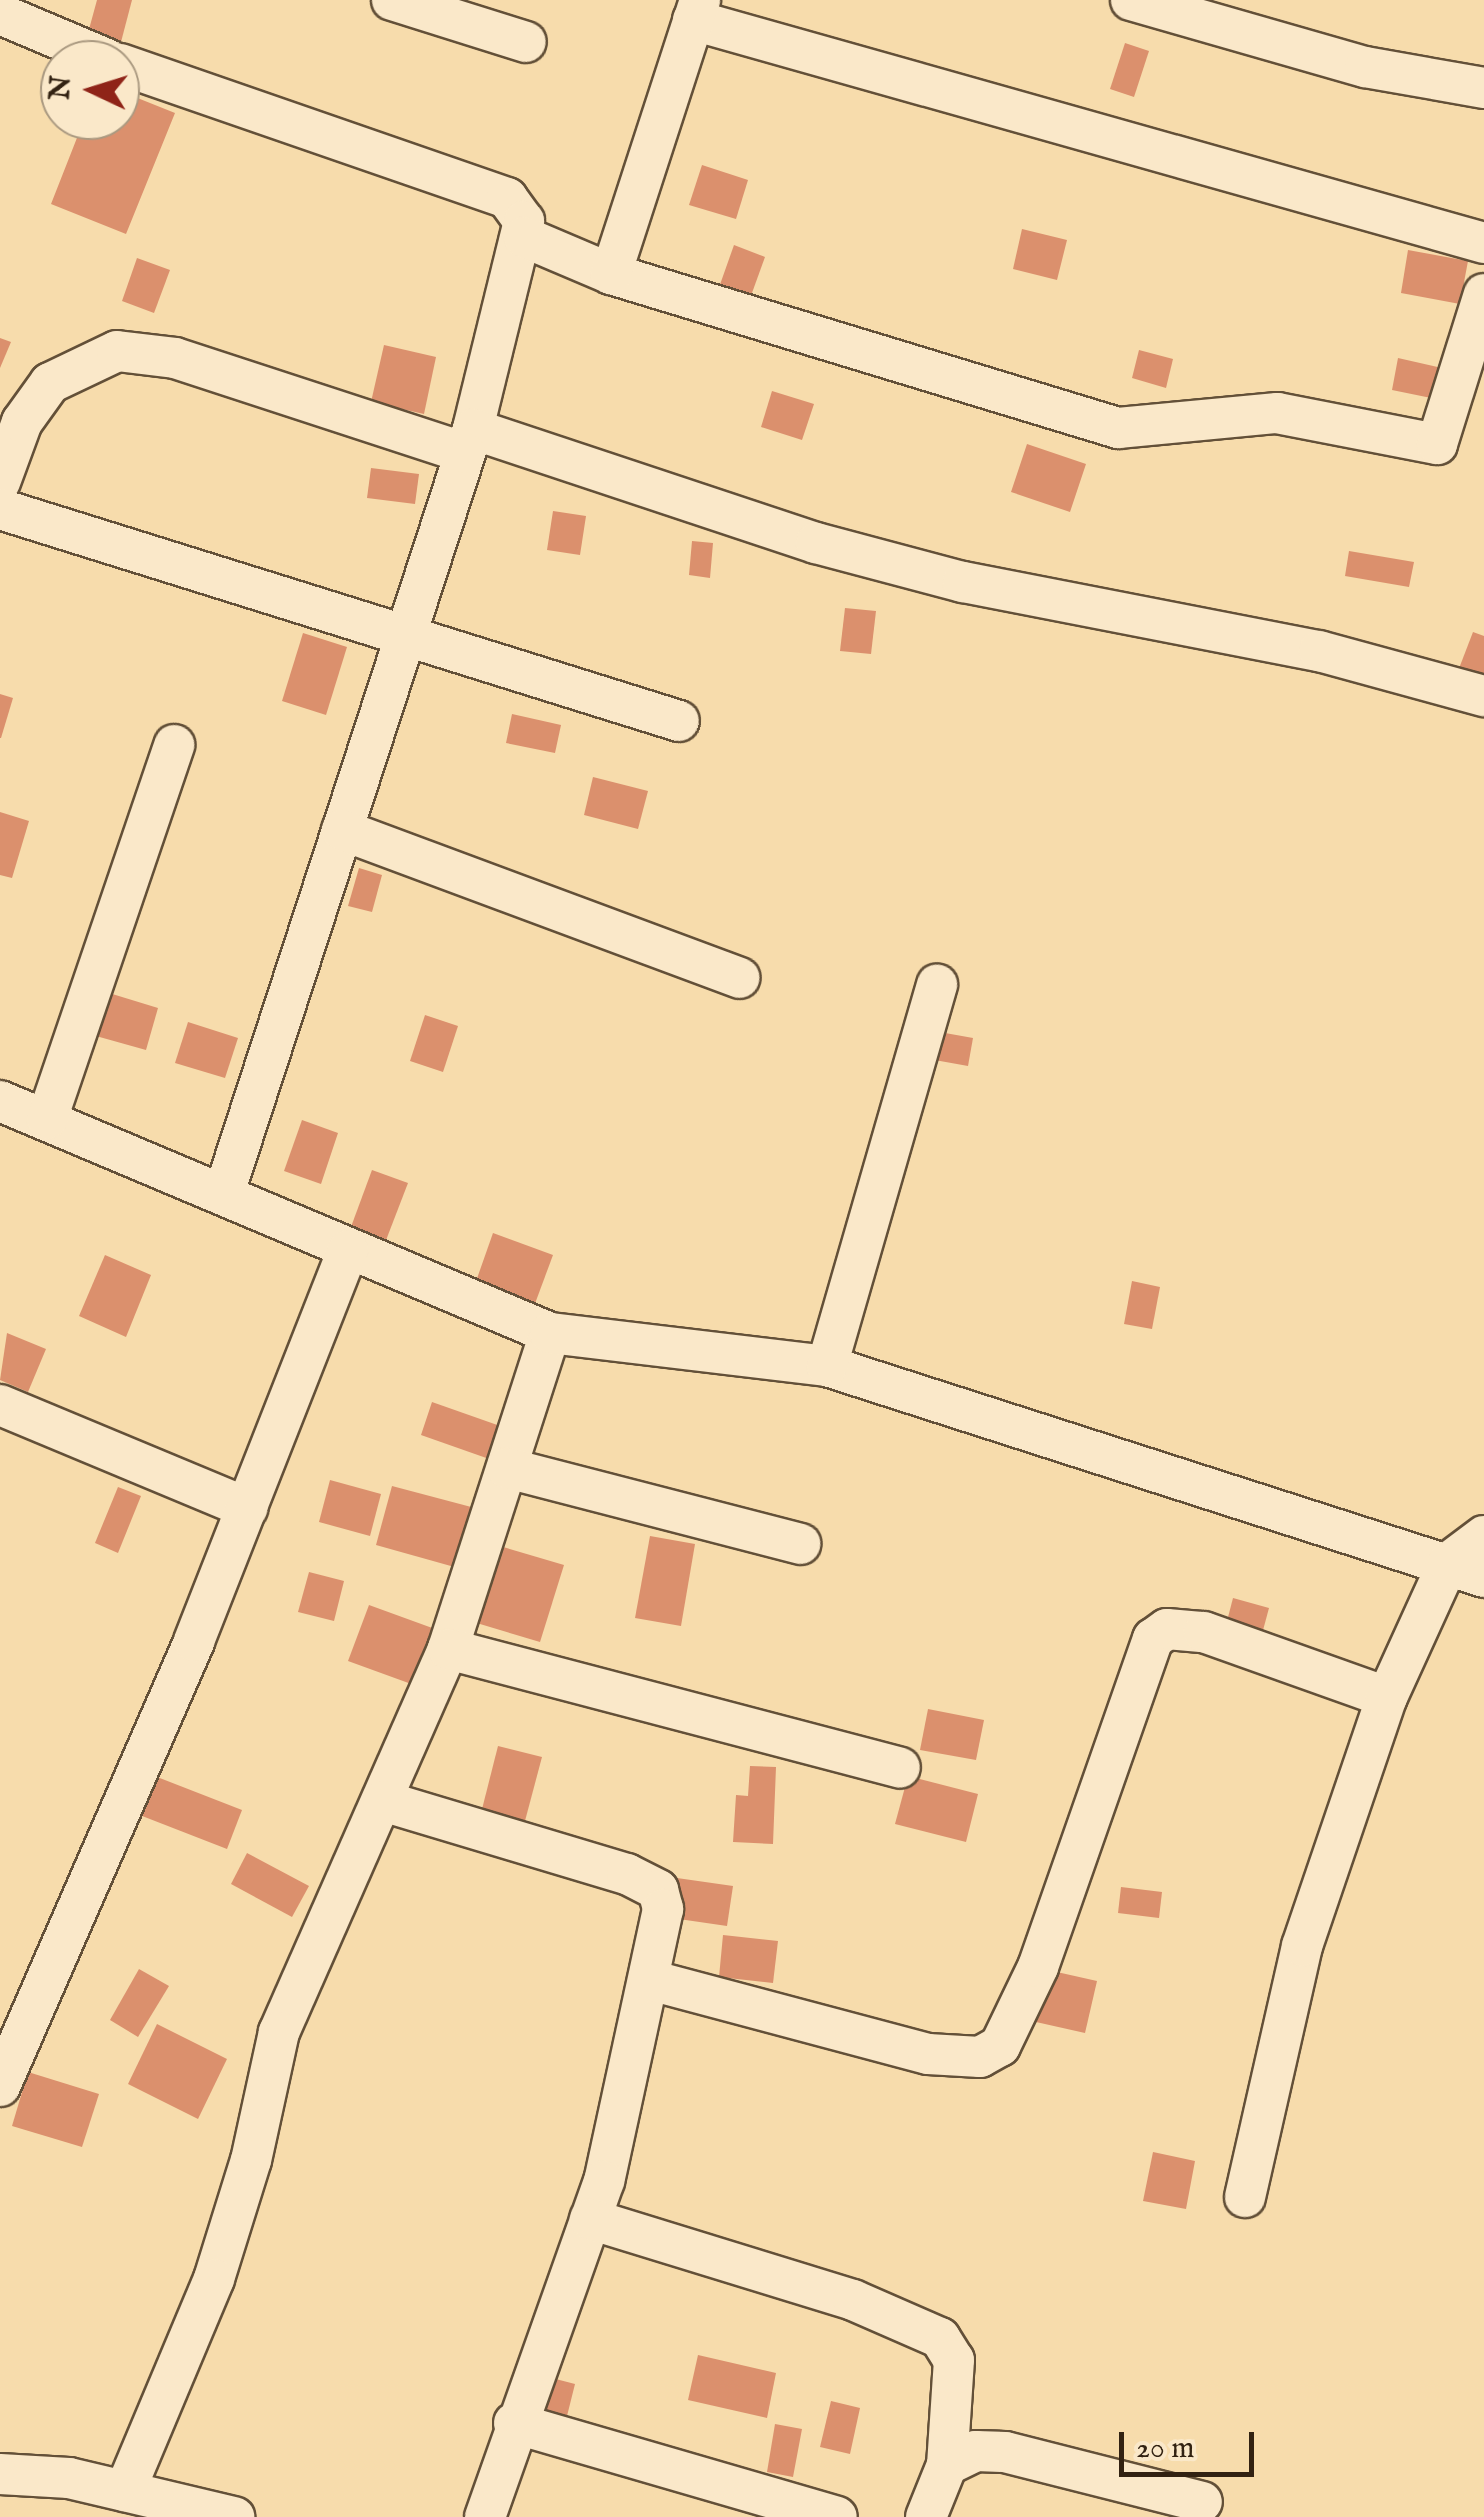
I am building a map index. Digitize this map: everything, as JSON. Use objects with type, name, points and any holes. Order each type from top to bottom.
[{"type":"street","points":[[392,0],[526,42]]},
{"type":"street","points":[[1131,0],[1364,67],[1484,88]]},
{"type":"street","points":[[611,274],[696,10],[1484,243]]},
{"type":"street","points":[[0,14],[62,40]]},
{"type":"street","points":[[140,71],[507,198],[520,208],[524,237],[469,441],[225,1190]]},
{"type":"street","points":[[524,237],[611,274],[1079,422],[1118,428],[1277,412],[1437,444],[1484,294]]},
{"type":"street","points":[[0,482],[22,422],[50,383],[117,351],[175,358],[816,544],[963,582],[1319,651],[1484,696]]},
{"type":"street","points":[[0,509],[679,721]]},
{"type":"street","points":[[47,1119],[174,744]]},
{"type":"street","points":[[342,830],[740,978]]},
{"type":"street","points":[[827,1366],[937,985]]},
{"type":"street","points":[[0,1101],[225,1190],[348,1250],[550,1333],[827,1366],[1466,1570]]},
{"type":"street","points":[[0,2086],[248,1508],[348,1250]]},
{"type":"street","points":[[125,2491],[214,2280],[279,2032],[448,1649],[550,1333]]},
{"type":"street","points":[[0,1406],[248,1508]]},
{"type":"street","points":[[507,1468],[800,1544]]},
{"type":"street","points":[[1244,2197],[1302,1946],[1387,1697],[1484,1536]]},
{"type":"street","points":[[650,1980],[928,2054],[980,2056],[1000,2046],[1038,1967],[1153,1640],[1167,1629],[1204,1632],[1387,1697]]},
{"type":"street","points":[[448,1649],[900,1768]]},
{"type":"street","points":[[383,1801],[627,1874],[658,1890],[662,1908],[650,1980],[590,2219],[514,2423],[485,2517]]},
{"type":"street","points":[[590,2219],[853,2300],[940,2338],[954,2360],[947,2465],[926,2517]]},
{"type":"street","points":[[514,2423],[836,2517]]},
{"type":"street","points":[[947,2465],[976,2451],[1005,2452],[1202,2502]]},
{"type":"street","points":[[0,2474],[69,2478],[234,2517]]},
{"type":"building","points":[[97,0],[132,0],[122,40],[88,33]]},
{"type":"building","points":[[1125,43],[1149,51],[1134,97],[1110,89]]},
{"type":"building","points":[[140,99],[175,113],[126,234],[51,204],[76,140],[140,140]]},
{"type":"building","points":[[702,165],[748,180],[736,219],[689,205]]},
{"type":"building","points":[[1022,229],[1067,240],[1057,280],[1013,269]]},
{"type":"building","points":[[734,245],[765,257],[748,304],[717,293]]},
{"type":"building","points":[[1408,250],[1468,261],[1460,304],[1401,293]]},
{"type":"building","points":[[137,258],[170,270],[154,313],[122,301]]},
{"type":"building","points":[[0,338],[11,342],[0,368]]},
{"type":"building","points":[[384,345],[436,357],[424,414],[371,402]]},
{"type":"building","points":[[1139,350],[1173,359],[1166,388],[1132,378]]},
{"type":"building","points":[[1398,358],[1442,368],[1436,399],[1392,390]]},
{"type":"building","points":[[772,391],[814,404],[802,440],[761,427]]},
{"type":"building","points":[[1027,444],[1086,464],[1070,512],[1011,492]]},
{"type":"building","points":[[371,468],[419,474],[415,504],[367,498]]},
{"type":"building","points":[[553,511],[586,516],[580,555],[547,550]]},
{"type":"building","points":[[692,541],[713,543],[710,578],[689,575]]},
{"type":"building","points":[[1349,551],[1414,562],[1409,587],[1345,576]]},
{"type":"building","points":[[845,608],[876,611],[871,654],[840,651]]},
{"type":"building","points":[[1473,632],[1484,636],[1484,681],[1458,671]]},
{"type":"building","points":[[303,633],[347,647],[326,715],[282,701]]},
{"type":"building","points":[[0,694],[13,698],[1,738],[0,738]]},
{"type":"building","points":[[512,714],[561,725],[555,753],[506,743]]},
{"type":"building","points":[[593,777],[648,791],[638,829],[584,815]]},
{"type":"building","points":[[0,812],[29,821],[12,878],[0,875]]},
{"type":"building","points":[[359,868],[382,875],[372,912],[348,906]]},
{"type":"building","points":[[109,993],[158,1008],[146,1050],[96,1036]]},
{"type":"building","points":[[425,1015],[458,1026],[443,1072],[410,1061]]},
{"type":"building","points":[[188,1022],[238,1038],[225,1078],[175,1063]]},
{"type":"building","points":[[934,1031],[973,1038],[968,1066],[929,1059]]},
{"type":"building","points":[[302,1120],[338,1133],[321,1184],[284,1171]]},
{"type":"building","points":[[372,1170],[408,1183],[383,1248],[348,1235]]},
{"type":"building","points":[[493,1233],[553,1255],[533,1309],[474,1287]]},
{"type":"building","points":[[105,1255],[151,1275],[126,1337],[79,1316]]},
{"type":"building","points":[[1132,1281],[1160,1287],[1152,1329],[1124,1324]]},
{"type":"building","points":[[7,1333],[46,1349],[28,1392],[0,1380]]},
{"type":"building","points":[[432,1402],[503,1427],[492,1460],[421,1435]]},
{"type":"building","points":[[330,1480],[381,1494],[370,1536],[319,1522]]},
{"type":"building","points":[[392,1486],[475,1508],[458,1568],[376,1545]]},
{"type":"building","points":[[118,1487],[141,1496],[118,1553],[95,1543]]},
{"type":"building","points":[[650,1536],[695,1544],[681,1626],[635,1618]]},
{"type":"building","points":[[493,1544],[564,1565],[540,1642],[470,1621]]},
{"type":"building","points":[[309,1572],[344,1581],[334,1621],[298,1612]]},
{"type":"building","points":[[1233,1598],[1269,1608],[1262,1634],[1226,1625]]},
{"type":"building","points":[[369,1605],[435,1629],[414,1685],[348,1661]]},
{"type":"building","points":[[928,1709],[984,1720],[976,1760],[920,1750]]},
{"type":"building","points":[[498,1746],[542,1757],[521,1836],[478,1825]]},
{"type":"building","points":[[750,1766],[776,1767],[773,1844],[733,1842],[736,1795],[748,1796]]},
{"type":"building","points":[[152,1775],[242,1810],[227,1849],[137,1814]]},
{"type":"building","points":[[908,1776],[978,1794],[966,1842],[895,1824]]},
{"type":"building","points":[[247,1853],[309,1886],[292,1917],[231,1884]]},
{"type":"building","points":[[677,1878],[733,1886],[727,1926],[672,1918]]},
{"type":"building","points":[[1121,1887],[1162,1892],[1159,1918],[1118,1913]]},
{"type":"building","points":[[723,1935],[778,1941],[773,1983],[719,1977]]},
{"type":"building","points":[[139,1969],[169,1986],[138,2037],[110,2020]]},
{"type":"building","points":[[1048,1970],[1097,1981],[1085,2033],[1036,2022]]},
{"type":"building","points":[[157,2024],[227,2059],[198,2119],[128,2084]]},
{"type":"building","points":[[28,2072],[99,2094],[82,2147],[12,2126]]},
{"type":"building","points":[[1153,2152],[1195,2161],[1186,2209],[1143,2201]]},
{"type":"building","points":[[698,2355],[776,2373],[767,2418],[688,2400]]},
{"type":"building","points":[[548,2377],[575,2384],[564,2428],[537,2422]]},
{"type":"building","points":[[831,2401],[860,2408],[850,2454],[820,2447]]},
{"type":"building","points":[[775,2424],[802,2429],[793,2477],[767,2472]]}]
